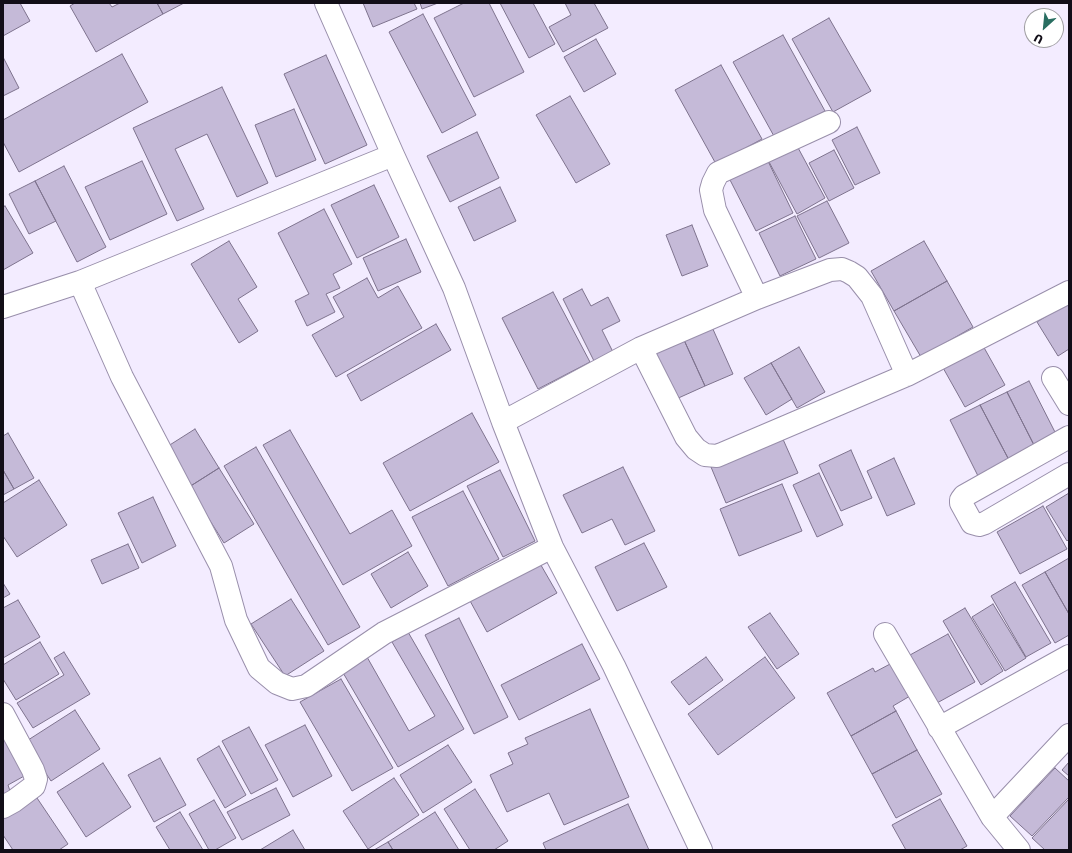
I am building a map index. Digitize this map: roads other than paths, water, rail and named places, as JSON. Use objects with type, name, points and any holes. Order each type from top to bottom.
[{"type":"street","points":[[326,3],[454,288],[503,422],[552,547],[614,666],[701,850]]},
{"type":"street","points":[[757,298],[715,210],[711,190],[713,183],[718,172],[829,122]]},
{"type":"street","points":[[3,306],[80,282],[393,155]]},
{"type":"street","points":[[503,422],[641,348],[757,298],[830,270],[842,269],[849,272],[857,277],[872,296],[907,375]]},
{"type":"street","points":[[80,282],[122,376],[221,566],[236,620],[259,668],[277,683],[292,689],[306,686],[384,633],[552,547]]},
{"type":"street","points":[[641,348],[686,437],[696,449],[705,455],[717,456],[907,375],[1069,292]]},
{"type":"street","points":[[1054,378],[1069,404]]},
{"type":"street","points":[[1069,437],[964,496],[962,503],[972,523],[979,525],[985,523],[1069,474]]},
{"type":"street","points":[[885,634],[992,817],[1019,850]]},
{"type":"street","points":[[939,728],[1069,656]]},
{"type":"street","points":[[3,714],[33,770],[36,779],[34,786],[14,801],[3,806]]},
{"type":"street","points":[[992,817],[1069,735]]}]
